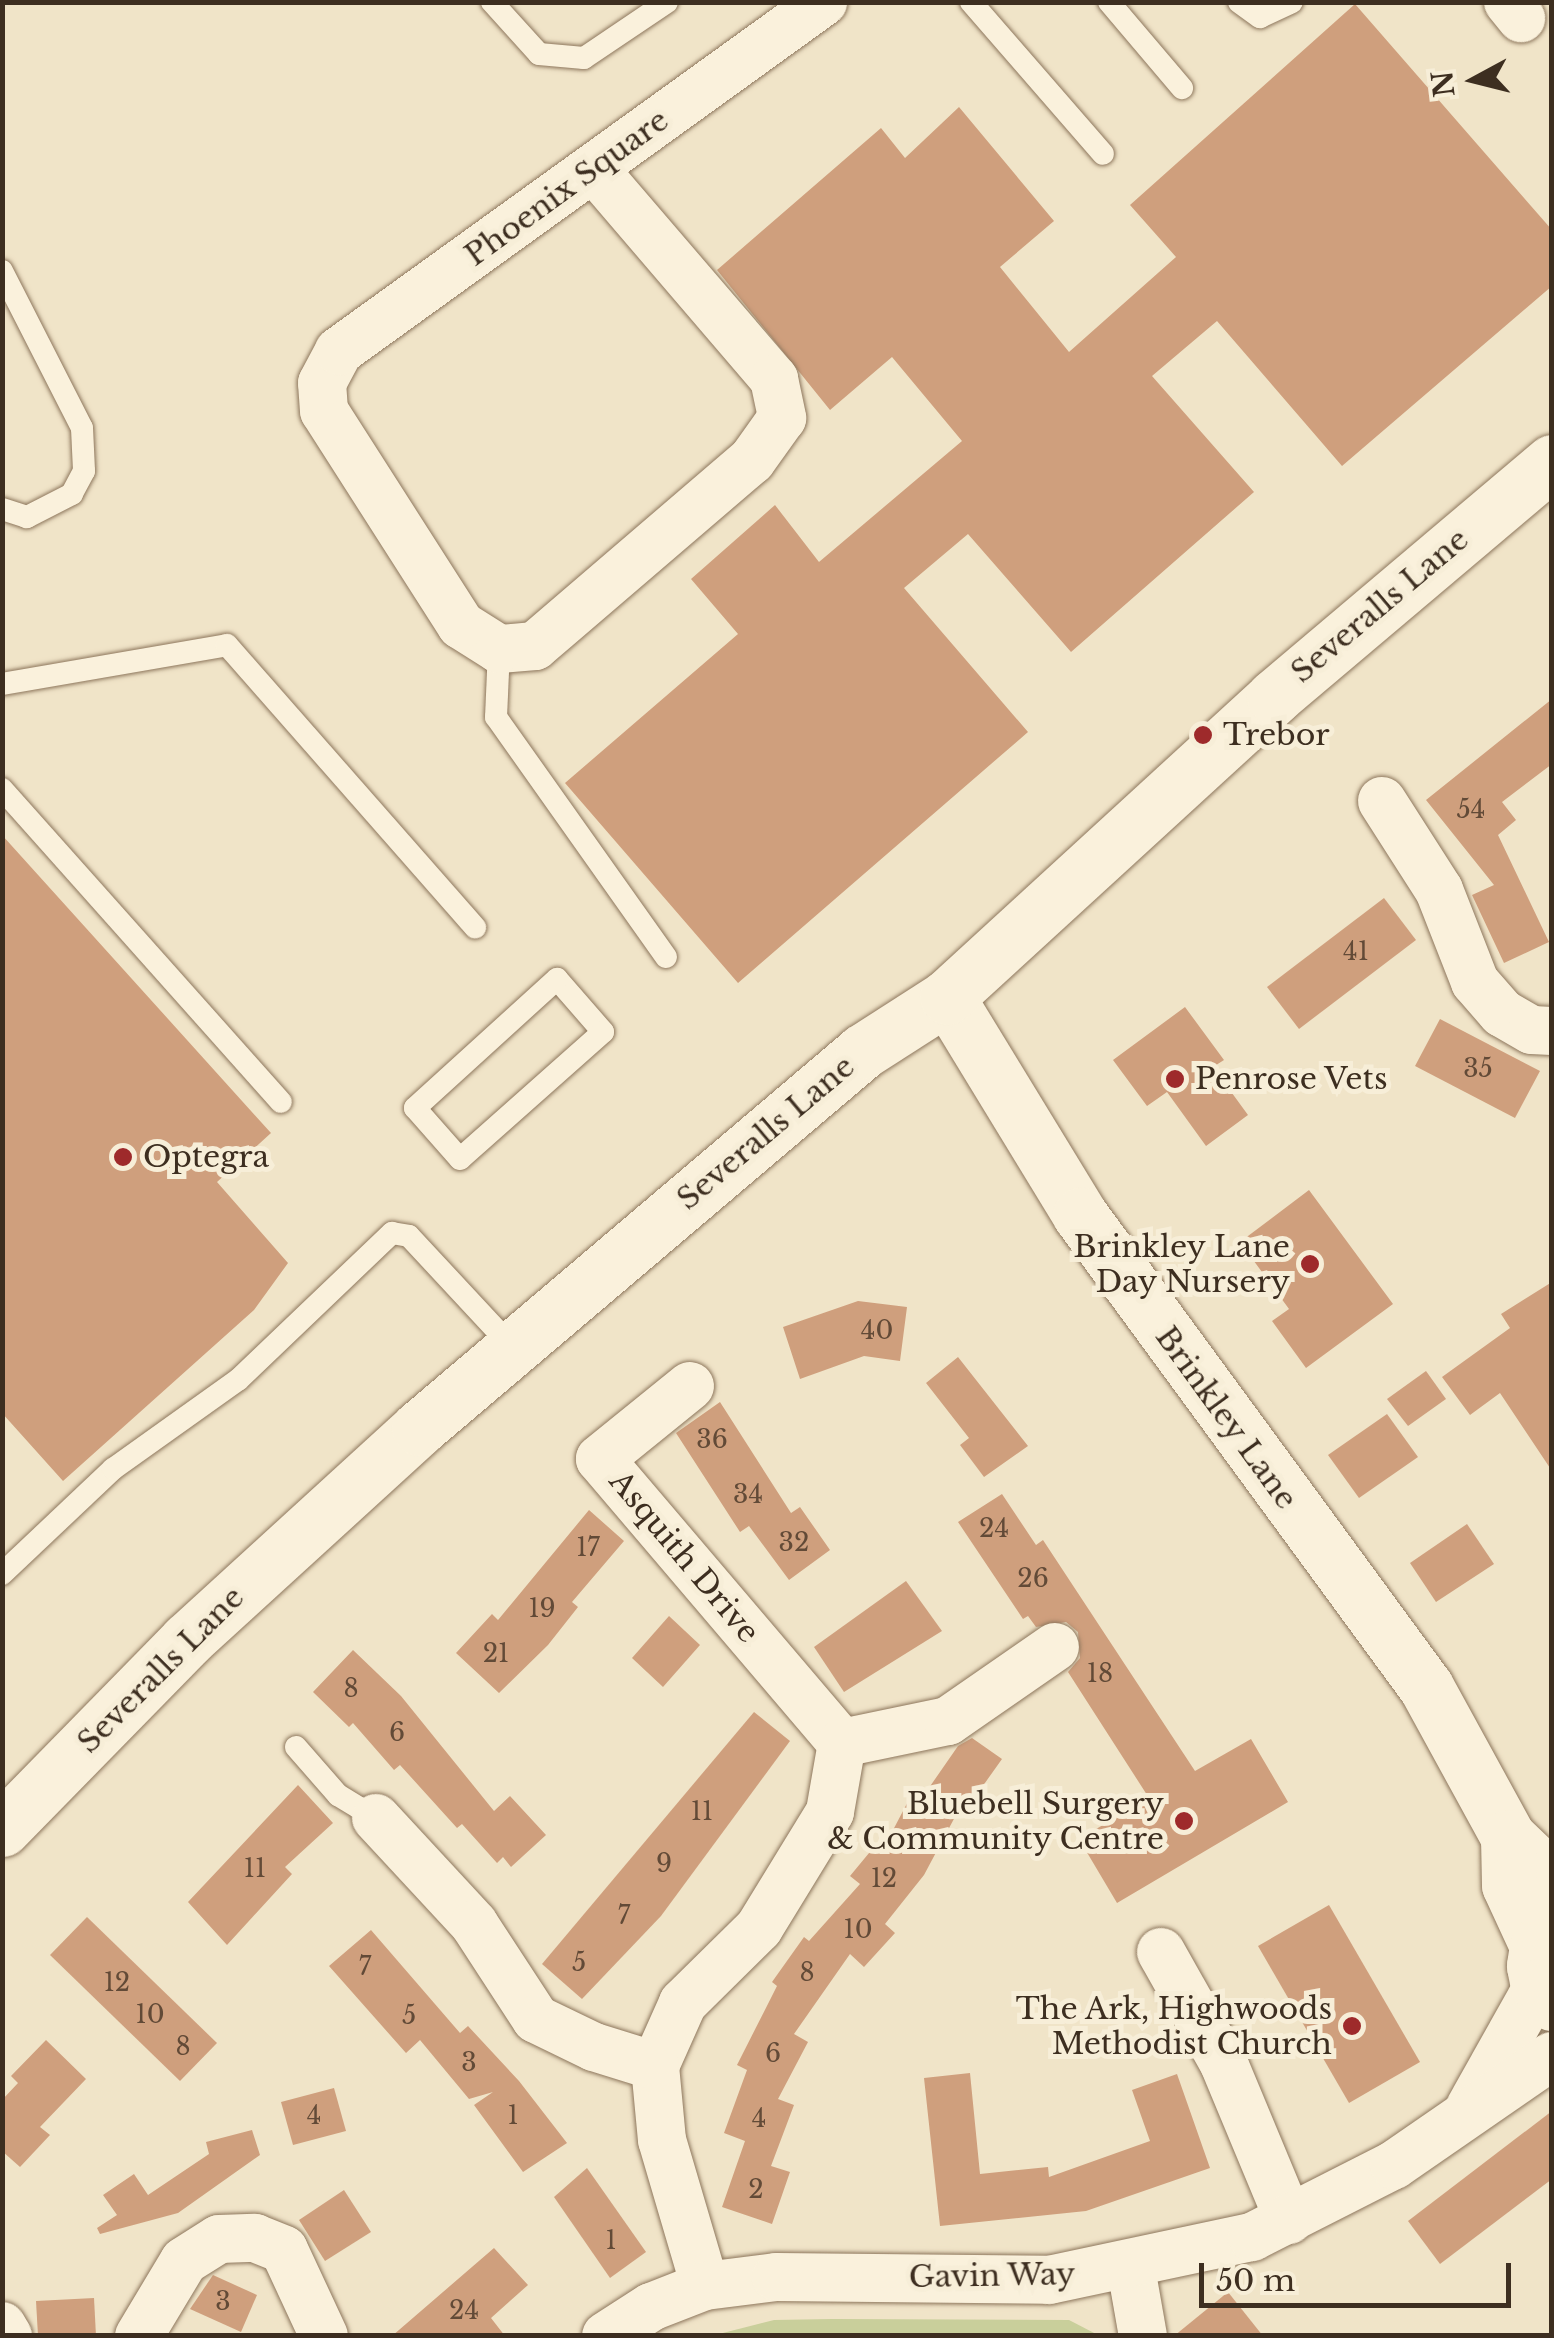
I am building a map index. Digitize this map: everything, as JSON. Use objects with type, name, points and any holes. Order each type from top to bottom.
[{"type":"street","name":"Phoenix Square","points":[[499,650],[462,625],[324,412],[322,383],[340,351],[823,2]]},
{"type":"street","points":[[499,650],[535,646],[752,460],[782,418],[774,379],[594,169]]},
{"type":"street","name":"Severalls Lane","points":[[2,1829],[187,1640],[513,1348],[862,1051],[946,997],[1274,696],[1552,462]]},
{"type":"street","points":[[1382,802],[1440,890],[1474,982],[1502,1013],[1532,1030],[1552,1031]]},
{"type":"street","name":"Brinkley Lane","points":[[946,997],[1080,1215],[1426,1688],[1508,1837],[1552,1879]]},
{"type":"street","name":"Asquith Drive","points":[[690,1386],[600,1458],[842,1743]]},
{"type":"street","points":[[705,2286],[662,2140],[655,2066],[682,2003],[759,1928],[830,1812],[842,1743],[948,1721],[1055,1647]]},
{"type":"street","points":[[376,1818],[474,1924],[536,2020],[594,2048],[655,2066]]},
{"type":"street","name":"Brinkley Lane","points":[[1508,1837],[1509,1885],[1544,1966]]},
{"type":"street","points":[[1161,1952],[1224,2064],[1289,2220]]},
{"type":"street","points":[[1470,2108],[1544,1966]]},
{"type":"street","points":[[1470,2108],[1501,2095],[1552,2056]]},
{"type":"street","name":"Gavin Way","points":[[606,2336],[651,2307],[705,2286],[776,2277],[1049,2280],[1131,2268],[1252,2236],[1289,2220],[1394,2165],[1470,2108]]},
{"type":"street","points":[[140,2336],[184,2261],[219,2240],[255,2238],[284,2250],[324,2336]]},
{"type":"street","points":[[1131,2268],[1142,2336]]},
{"type":"street","points":[[2,2326],[8,2336]]},
{"type":"lane","points":[[492,2],[540,54],[584,58],[667,2]]},
{"type":"lane","points":[[971,2],[1103,154]]},
{"type":"lane","points":[[1109,2],[1182,88]]},
{"type":"lane","points":[[1239,2],[1260,17],[1292,2]]},
{"type":"lane","points":[[2,271],[82,428],[84,471],[72,494],[27,517],[2,508]]},
{"type":"lane","points":[[2,684],[228,646],[476,928]]},
{"type":"lane","points":[[499,650],[496,718],[666,957]]},
{"type":"lane","points":[[2,790],[281,1102]]},
{"type":"lane","points":[[558,978],[603,1032],[460,1160],[416,1108],[558,978]]},
{"type":"lane","points":[[2,1574],[113,1469],[238,1380],[392,1233],[409,1236],[513,1348]]},
{"type":"lane","points":[[296,1747],[338,1795],[376,1818]]},
{"type":"green space","points":[[774,2320],[1069,2320],[1098,2335],[715,2335]]},
{"type":"building","points":[[1355,4],[1552,230],[1552,286],[1342,466],[1217,321],[1152,376],[1254,492],[1071,652],[968,534],[904,588],[1028,732],[738,983],[565,783],[738,634],[691,579],[775,505],[819,562],[962,441],[892,357],[830,410],[717,270],[881,128],[905,158],[959,107],[1054,221],[1000,267],[1069,352],[1176,257],[1130,205]]},
{"type":"building","points":[[1552,699],[1552,764],[1502,802],[1516,820],[1498,835],[1549,942],[1504,963],[1472,895],[1494,885],[1426,800]]},
{"type":"building","name":"Optegra","points":[[2,835],[271,1133],[217,1182],[288,1263],[254,1310],[63,1481],[2,1413]]},
{"type":"building","points":[[1384,898],[1416,940],[1299,1029],[1267,987]]},
{"type":"building","name":"Penrose Vets","points":[[1185,1007],[1224,1060],[1213,1067],[1248,1115],[1206,1146],[1167,1092],[1147,1106],[1113,1060]]},
{"type":"building","points":[[1440,1019],[1540,1071],[1515,1118],[1415,1066]]},
{"type":"building","name":"Brinkley Lane Day Nursery","points":[[1309,1190],[1393,1304],[1306,1368],[1272,1321],[1289,1309],[1240,1242]]},
{"type":"building","points":[[1552,1282],[1552,1471],[1500,1393],[1470,1415],[1442,1377],[1510,1328],[1501,1314]]},
{"type":"building","points":[[858,1301],[907,1307],[900,1361],[864,1356],[800,1379],[783,1327]]},
{"type":"building","points":[[958,1357],[1028,1446],[984,1477],[960,1445],[969,1438],[926,1383]]},
{"type":"building","points":[[1426,1371],[1446,1399],[1408,1426],[1387,1399]]},
{"type":"building","points":[[720,1402],[791,1513],[800,1507],[830,1550],[789,1580],[749,1526],[740,1532],[676,1433]]},
{"type":"building","points":[[1387,1414],[1418,1457],[1359,1498],[1328,1455]]},
{"type":"building","points":[[1002,1494],[1036,1545],[1043,1540],[1195,1771],[1251,1739],[1288,1802],[1117,1903],[1079,1839],[1149,1798],[1068,1672],[1080,1658],[1078,1632],[1066,1622],[1036,1627],[1028,1616],[1023,1619],[958,1522]]},
{"type":"building","points":[[589,1510],[624,1541],[572,1602],[578,1607],[548,1645],[499,1693],[456,1653],[492,1614],[498,1620]]},
{"type":"building","points":[[1467,1524],[1494,1564],[1436,1602],[1410,1563]]},
{"type":"building","points":[[906,1581],[942,1631],[844,1692],[814,1647]]},
{"type":"building","points":[[669,1616],[700,1645],[663,1687],[632,1658]]},
{"type":"building","points":[[353,1650],[401,1696],[494,1811],[510,1796],[546,1835],[511,1867],[503,1857],[497,1863],[462,1824],[457,1828],[400,1765],[394,1770],[353,1723],[349,1727],[313,1692]]},
{"type":"building","points":[[754,1712],[790,1741],[661,1916],[582,1999],[542,1964]]},
{"type":"building","points":[[972,1738],[1002,1759],[970,1804],[964,1800],[924,1875],[885,1924],[895,1933],[864,1967],[850,1954],[794,2034],[808,2042],[778,2099],[794,2105],[771,2166],[790,2172],[772,2224],[722,2207],[745,2141],[724,2133],[747,2070],[737,2065],[777,1986],[772,1982],[804,1937],[809,1941],[860,1884],[850,1876],[874,1847],[881,1853],[914,1790],[924,1795],[958,1746]]},
{"type":"building","points":[[298,1785],[333,1823],[285,1867],[292,1874],[227,1945],[188,1902]]},
{"type":"building","name":"The Ark, Highwoods Methodist Church","points":[[1329,1905],[1420,2062],[1349,2103],[1258,1946]]},
{"type":"building","points":[[87,1917],[217,2043],[180,2081],[50,1955]]},
{"type":"building","points":[[371,1930],[460,2033],[468,2026],[519,2081],[567,2143],[523,2172],[474,2105],[493,2092],[469,2099],[420,2040],[406,2053],[329,1966]]},
{"type":"building","points":[[46,2040],[86,2079],[40,2127],[50,2135],[20,2167],[2,2151],[2,2100],[18,2083],[11,2076]]},
{"type":"building","points":[[970,2073],[980,2174],[1048,2167],[1049,2177],[1150,2141],[1132,2090],[1177,2074],[1210,2168],[1086,2211],[940,2226],[924,2078]]},
{"type":"building","points":[[334,2088],[346,2131],[293,2145],[281,2102]]},
{"type":"building","points":[[1552,2111],[1552,2179],[1440,2264],[1408,2221]]},
{"type":"building","points":[[252,2130],[260,2155],[178,2213],[100,2234],[97,2228],[117,2215],[103,2195],[134,2174],[148,2195],[209,2154],[206,2142]]},
{"type":"building","points":[[587,2168],[646,2252],[610,2278],[554,2197]]},
{"type":"building","points":[[344,2190],[371,2232],[325,2261],[299,2220]]},
{"type":"building","points":[[494,2248],[528,2285],[491,2318],[505,2336],[392,2336]]},
{"type":"building","points":[[213,2275],[257,2295],[241,2332],[190,2309]]},
{"type":"building","points":[[1228,2292],[1263,2336],[1174,2336]]},
{"type":"building","points":[[94,2298],[96,2336],[38,2336],[36,2301]]},
{"type":"place","name":"Trebor","points":[[1203,735]]},
{"type":"place","name":"Penrose Vets","points":[[1175,1079]]},
{"type":"place","name":"Optegra","points":[[123,1157]]},
{"type":"place","name":"Brinkley Lane Day Nursery","points":[[1310,1264]]},
{"type":"place","name":"Bluebell Surgery & Community Centre","points":[[1184,1821]]},
{"type":"place","name":"The Ark, Highwoods Methodist Church","points":[[1352,2026]]}]
